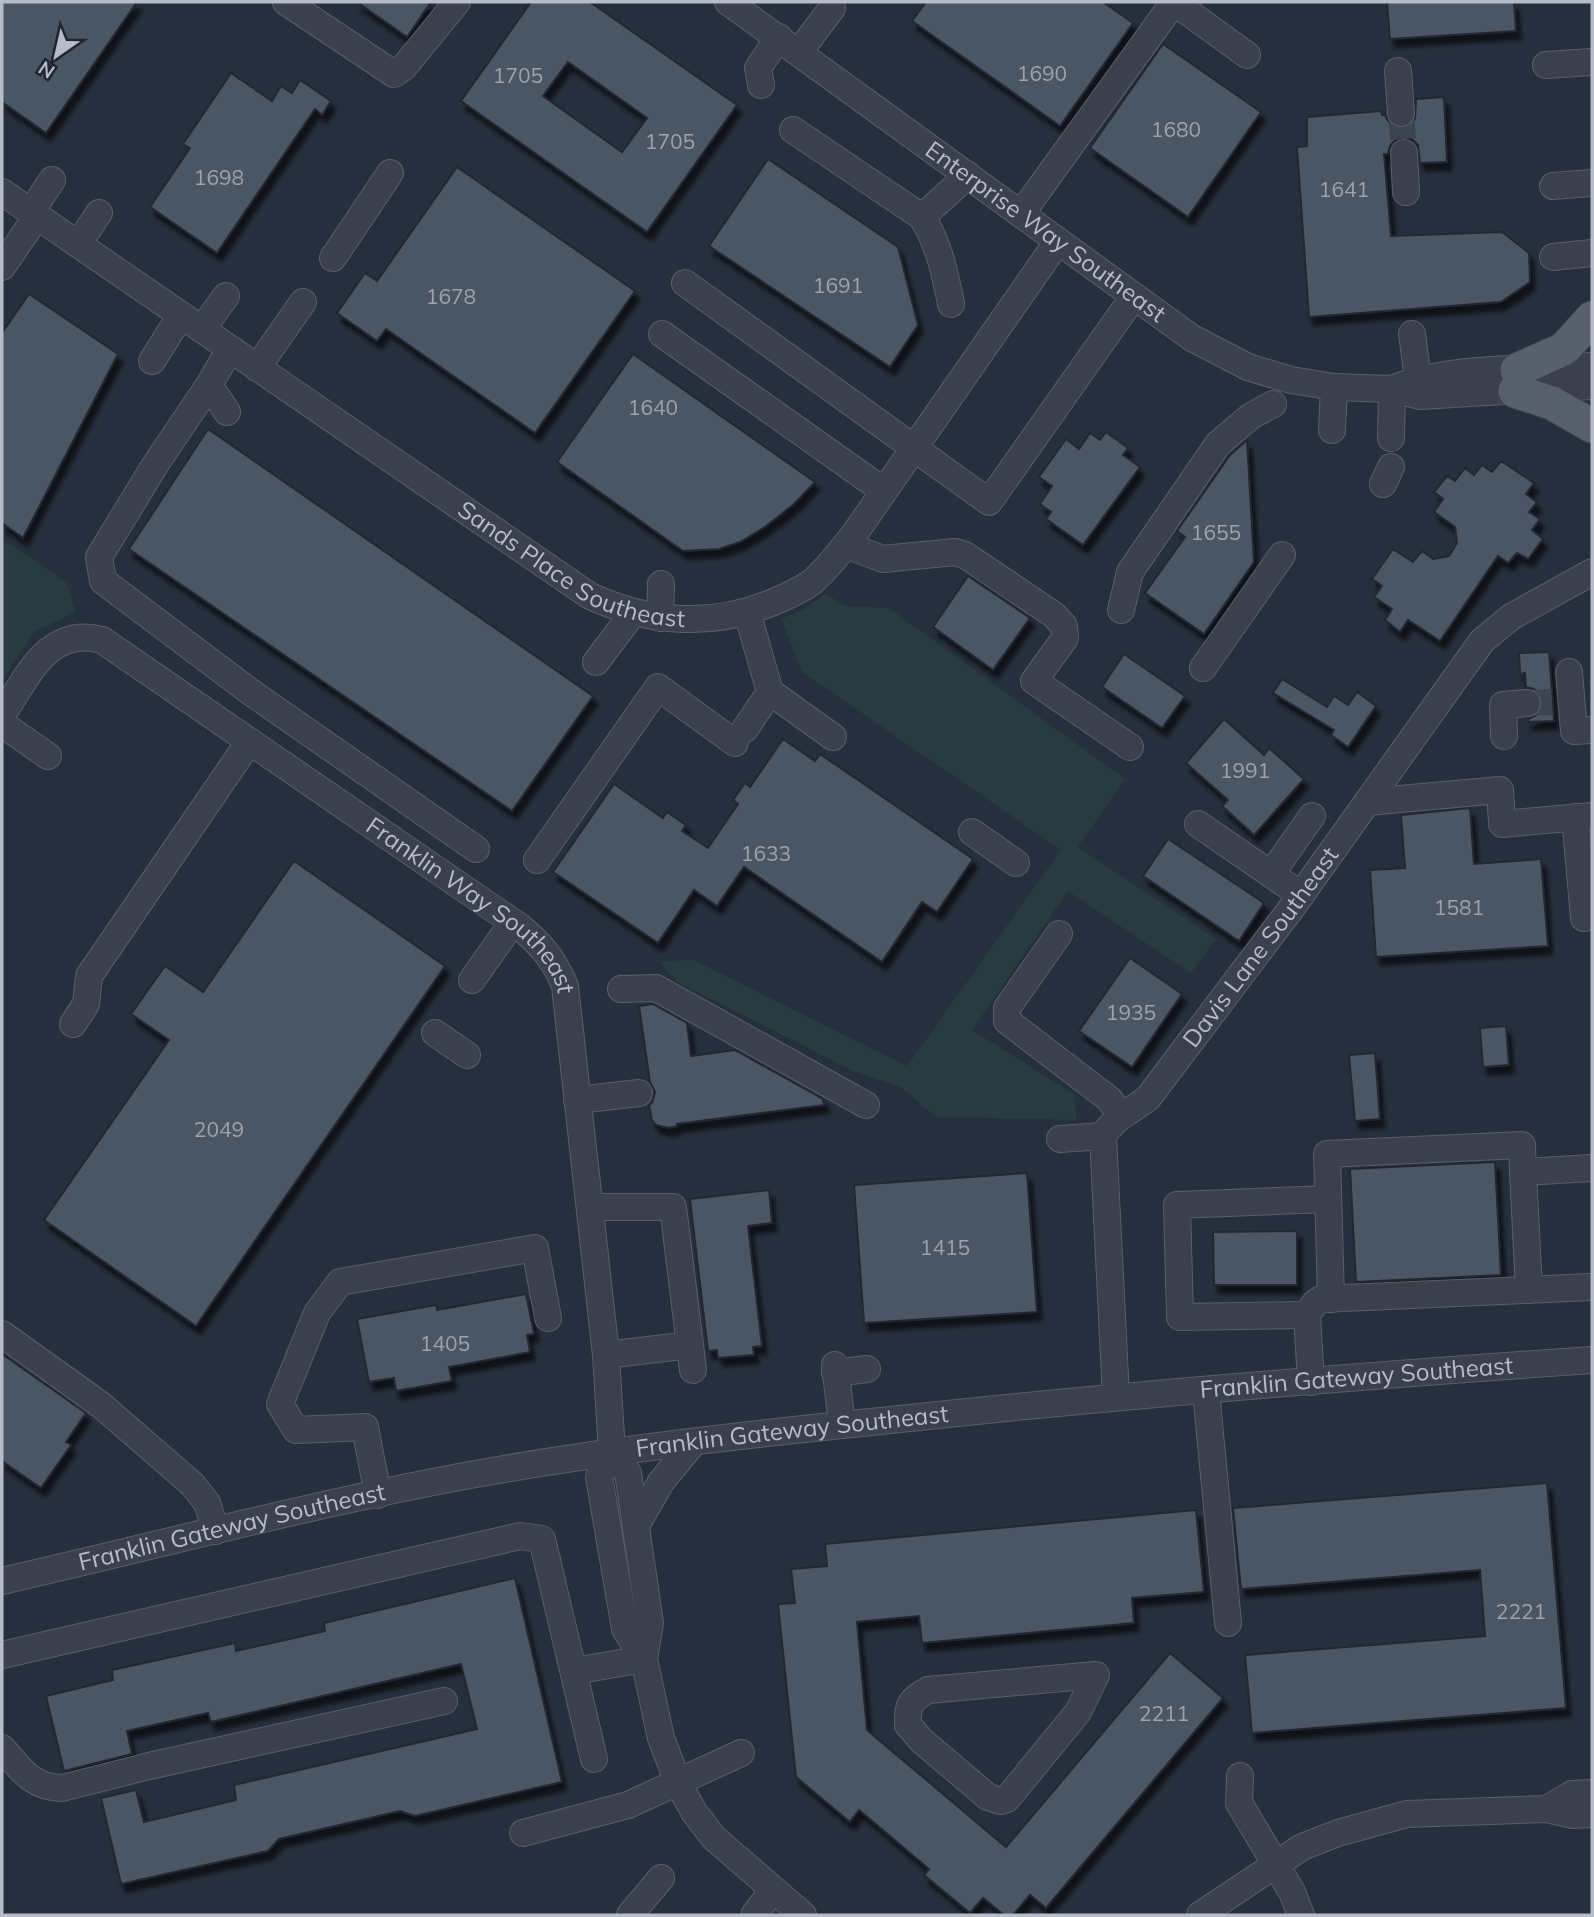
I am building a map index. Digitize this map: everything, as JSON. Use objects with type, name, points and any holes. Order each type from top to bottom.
[{"type":"main road","points":[[1592,318],[1564,349],[1516,381],[1592,426]]},
{"type":"street","points":[[286,2],[394,74],[404,67],[457,2]]},
{"type":"street","name":"Enterprise Way Southeast","points":[[728,2],[1192,338],[1248,367],[1334,387],[1392,389],[1420,396],[1592,366]]},
{"type":"street","points":[[1021,214],[1174,2],[1247,55]]},
{"type":"street","points":[[761,85],[758,68],[832,8]]},
{"type":"street","points":[[1546,65],[1592,62]]},
{"type":"street","points":[[1398,71],[1401,113]]},
{"type":"street","points":[[793,130],[922,217],[933,234],[945,269],[951,304]]},
{"type":"street","points":[[1404,153],[1406,192]]},
{"type":"street","points":[[333,258],[390,173]]},
{"type":"street","points":[[922,217],[968,175]]},
{"type":"street","points":[[2,267],[52,180]]},
{"type":"street","points":[[1553,186],[1592,183]]},
{"type":"street","name":"Sands Place Southeast","points":[[2,192],[590,596],[633,613],[677,621],[729,617],[747,612],[811,583],[846,545],[1058,241]]},
{"type":"street","points":[[78,244],[99,213]]},
{"type":"street","points":[[1553,257],[1592,253]]},
{"type":"street","points":[[685,283],[989,502],[1134,296]]},
{"type":"street","points":[[152,361],[191,322],[226,296]]},
{"type":"street","points":[[257,368],[303,302]]},
{"type":"street","points":[[662,334],[884,491]]},
{"type":"street","points":[[1412,334],[1418,379]]},
{"type":"street","points":[[230,349],[99,557],[103,581],[251,693],[476,849]]},
{"type":"street","name":"Enterprise Way Southeast","points":[[1392,389],[1418,379],[1448,374],[1592,386]]},
{"type":"street","points":[[1121,610],[1130,572],[1218,444],[1251,416],[1272,412],[1276,375]]},
{"type":"street","points":[[209,385],[227,412]]},
{"type":"street","points":[[1332,430],[1334,387]]},
{"type":"street","points":[[1391,438],[1392,389]]},
{"type":"street","points":[[846,545],[883,559],[955,552],[965,555],[1054,615],[1064,626],[1065,638],[1034,681],[1130,747]]},
{"type":"street","points":[[1203,667],[1282,555]]},
{"type":"street","name":"Davis Lane Southeast","points":[[1103,1136],[1121,1115],[1149,1098],[1301,895],[1471,655],[1488,635],[1511,617],[1592,572]]},
{"type":"street","points":[[660,618],[661,584]]},
{"type":"street","points":[[747,612],[770,692],[833,737]]},
{"type":"street","points":[[596,662],[633,613]]},
{"type":"street","name":"Franklin Way Southeast","points":[[2,715],[43,656],[56,644],[69,638],[86,636],[102,640],[537,940],[550,956],[565,986],[606,1355],[612,1453]]},
{"type":"street","points":[[1550,702],[1569,672]]},
{"type":"street","points":[[537,860],[625,750],[658,687],[740,736],[770,692]]},
{"type":"street","points":[[1550,702],[1574,731],[1592,730]]},
{"type":"street","points":[[1504,736],[1503,705],[1550,702]]},
{"type":"street","points":[[2,724],[48,756]]},
{"type":"street","points":[[73,1024],[86,1004],[89,976],[250,742]]},
{"type":"street","points":[[1367,802],[1500,790],[1502,824],[1584,816],[1584,918]]},
{"type":"street","points":[[1271,874],[1312,816]]},
{"type":"street","points":[[1198,824],[1301,895]]},
{"type":"street","points":[[972,832],[1016,863]]},
{"type":"street","points":[[472,979],[513,922]]},
{"type":"street","points":[[1059,934],[1007,1007],[1007,1021],[1109,1099],[1121,1115]]},
{"type":"street","points":[[621,989],[656,988],[866,1105]]},
{"type":"street","points":[[435,1033],[467,1055]]},
{"type":"street","points":[[577,1100],[634,1087]]},
{"type":"street","points":[[1060,1139],[1103,1136],[1116,1397]]},
{"type":"street","points":[[1331,1298],[1327,1154],[1522,1144],[1530,1290]]},
{"type":"street","points":[[1524,1172],[1592,1168]]},
{"type":"street","points":[[1307,1315],[1180,1317],[1177,1205],[1328,1199]]},
{"type":"street","points":[[590,1207],[673,1208],[692,1358],[606,1355]]},
{"type":"street","points":[[378,1495],[365,1427],[296,1430],[279,1404],[317,1313],[341,1282],[535,1248],[548,1318]]},
{"type":"street","points":[[1311,1382],[1307,1315],[1321,1299],[1591,1287]]},
{"type":"street","points":[[2,1334],[101,1405],[193,1485],[207,1503],[216,1531]]},
{"type":"street","name":"Franklin Gateway Southeast","points":[[2,1581],[458,1478],[612,1453],[842,1425],[1116,1397],[1592,1360]]},
{"type":"street","points":[[842,1425],[835,1369],[867,1369]]},
{"type":"street","points":[[1206,1391],[1228,1623]]},
{"type":"street","points":[[636,1526],[661,1482],[694,1443]]},
{"type":"street","points":[[644,1659],[650,1623],[628,1473],[612,1453],[599,1477],[625,1629],[644,1659],[661,1738],[678,1783],[694,1812],[714,1838],[803,1915]]},
{"type":"street","points":[[2,1655],[520,1535],[542,1539],[594,1759]]},
{"type":"street","points":[[574,1671],[644,1659]]},
{"type":"street","points":[[1096,1675],[1077,1712],[1016,1790],[1007,1799],[1000,1801],[988,1797],[922,1741],[908,1725],[908,1707],[914,1698],[928,1690],[1096,1675]]},
{"type":"street","points":[[2,1748],[36,1783],[62,1788],[149,1766],[444,1701]]},
{"type":"street","points":[[523,1833],[628,1805],[741,1754]]},
{"type":"street","points":[[1240,1776],[1238,1803],[1292,1892],[1301,1915]]},
{"type":"street","points":[[1547,1809],[1572,1794],[1592,1793]]},
{"type":"street","points":[[1200,1915],[1302,1847],[1338,1833],[1407,1814],[1547,1809],[1573,1815],[1592,1814]]},
{"type":"street","points":[[630,1915],[661,1878]]},
{"type":"street","points":[[754,1915],[773,1890]]},
{"type":"shaded area","points":[[2,538],[67,583],[76,612],[35,631],[2,681]]},
{"type":"shaded area","points":[[826,593],[844,606],[889,608],[1125,779],[1078,847],[1216,939],[1191,973],[1068,891],[972,1030],[1074,1094],[1077,1120],[935,1117],[900,1086],[855,1072],[677,982],[659,961],[694,960],[907,1066],[1061,850],[802,672],[781,619],[805,609]]},
{"type":"building","points":[[2,2],[137,2],[46,133],[2,102]]},
{"type":"building","points":[[357,2],[431,2],[407,37]]},
{"type":"building","points":[[531,2],[590,2],[737,105],[647,232],[461,101]],"holes":[[[568,62],[647,118],[622,152],[543,96]]]},
{"type":"building","points":[[926,2],[1103,2],[1133,23],[1060,126],[912,21]]},
{"type":"building","points":[[1387,2],[1514,2],[1516,31],[1390,39]]},
{"type":"building","points":[[1163,44],[1261,112],[1188,217],[1090,148]]},
{"type":"building","points":[[231,73],[272,101],[281,86],[292,93],[300,80],[331,101],[322,115],[315,109],[217,253],[150,207],[190,148],[183,144]]},
{"type":"building","points":[[1444,97],[1447,162],[1420,163],[1418,145],[1412,139],[1404,137],[1395,140],[1388,154],[1384,154],[1391,236],[1502,232],[1529,253],[1530,282],[1501,302],[1309,317],[1297,147],[1307,146],[1307,117],[1381,111],[1394,127],[1403,129],[1410,126],[1415,119],[1416,99]]},
{"type":"building","points":[[768,159],[898,247],[918,325],[890,367],[709,246]]},
{"type":"building","points":[[457,167],[635,291],[535,433],[386,329],[377,341],[337,313],[365,273],[377,281]]},
{"type":"building","points":[[29,294],[118,354],[23,538],[2,523],[2,333]]},
{"type":"building","points":[[633,354],[815,482],[794,504],[765,527],[740,542],[719,549],[683,551],[557,462]]},
{"type":"building","points":[[208,429],[593,696],[512,811],[129,549]]},
{"type":"building","points":[[1106,432],[1128,448],[1123,455],[1140,467],[1083,545],[1046,519],[1051,512],[1040,504],[1052,486],[1039,477],[1066,439],[1079,449],[1090,433],[1100,440]]},
{"type":"building","points":[[1247,440],[1254,562],[1204,634],[1145,593],[1185,537],[1177,531],[1230,455]]},
{"type":"building","points":[[1501,461],[1534,483],[1526,494],[1537,502],[1529,512],[1540,519],[1532,530],[1543,539],[1528,559],[1517,553],[1508,563],[1498,556],[1440,641],[1408,620],[1400,632],[1385,620],[1392,609],[1374,597],[1382,586],[1372,579],[1393,549],[1413,562],[1422,551],[1433,559],[1449,556],[1457,543],[1455,527],[1434,512],[1443,499],[1434,492],[1447,476],[1455,481],[1465,468],[1474,475],[1482,465],[1492,472]]},
{"type":"building","points":[[968,576],[1030,618],[993,670],[933,627]]},
{"type":"building","points":[[1549,652],[1554,721],[1528,722],[1528,719],[1541,710],[1543,701],[1534,689],[1526,687],[1525,673],[1520,674],[1519,653]]},
{"type":"building","points":[[1124,654],[1185,696],[1162,728],[1102,687]]},
{"type":"building","points":[[1282,679],[1327,707],[1334,696],[1348,705],[1357,692],[1376,706],[1348,747],[1331,735],[1334,730],[1273,693]]},
{"type":"building","points":[[1224,719],[1264,755],[1269,748],[1304,779],[1254,835],[1222,806],[1228,800],[1186,763]]},
{"type":"building","points":[[783,739],[815,761],[820,754],[973,859],[937,912],[922,902],[882,962],[744,867],[717,906],[694,890],[658,943],[553,872],[614,784],[663,818],[667,812],[686,825],[682,831],[708,848],[738,804],[733,800],[745,783],[750,787]]},
{"type":"building","points":[[1470,808],[1474,864],[1541,859],[1548,946],[1376,957],[1370,870],[1405,868],[1401,815]]},
{"type":"building","points":[[1168,839],[1264,903],[1239,941],[1143,876]]},
{"type":"building","points":[[294,861],[445,966],[196,1326],[44,1220],[169,1040],[131,1014],[165,966],[203,992]]},
{"type":"building","points":[[1130,958],[1182,994],[1132,1067],[1079,1031]]},
{"type":"building","points":[[653,1004],[687,1023],[691,1056],[735,1050],[823,1099],[824,1105],[677,1124],[669,1128],[656,1125],[652,1120],[649,1105],[655,1092],[650,1082],[639,1006]]},
{"type":"building","points":[[1506,1026],[1509,1065],[1483,1067],[1480,1028]]},
{"type":"building","points":[[1375,1053],[1380,1119],[1355,1121],[1349,1055]]},
{"type":"building","points":[[1495,1162],[1501,1275],[1356,1282],[1350,1169]]},
{"type":"building","points":[[1027,1173],[1037,1312],[864,1323],[854,1185]]},
{"type":"building","points":[[769,1190],[772,1223],[748,1226],[762,1346],[753,1347],[754,1355],[718,1358],[717,1350],[708,1351],[690,1199]]},
{"type":"building","points":[[1297,1231],[1297,1285],[1214,1285],[1213,1232]]},
{"type":"building","points":[[526,1294],[534,1334],[527,1335],[530,1352],[449,1367],[452,1381],[396,1391],[394,1378],[369,1382],[357,1319],[436,1305],[437,1310]]},
{"type":"building","points":[[2,1354],[86,1413],[66,1442],[71,1445],[41,1488],[2,1461]]},
{"type":"building","points":[[1547,1483],[1566,1708],[1252,1733],[1245,1655],[1485,1636],[1480,1570],[1241,1589],[1233,1508]]},
{"type":"building","points":[[1196,1510],[1204,1592],[1132,1598],[1134,1623],[922,1643],[919,1616],[857,1622],[867,1730],[1006,1847],[1170,1653],[1223,1698],[1046,1908],[1030,1895],[1013,1915],[1004,1915],[983,1898],[970,1913],[924,1875],[929,1869],[859,1810],[850,1822],[796,1777],[778,1604],[795,1603],[791,1569],[827,1566],[825,1544]]},
{"type":"building","points":[[515,1578],[562,1782],[415,1816],[400,1811],[279,1839],[268,1851],[121,1884],[101,1798],[136,1790],[144,1822],[236,1800],[234,1785],[477,1729],[461,1664],[211,1722],[208,1713],[127,1731],[132,1754],[64,1771],[46,1696],[113,1680],[112,1670],[235,1643],[236,1651],[325,1631],[324,1623]]},
{"type":"tunnel","points":[[1401,113],[1404,153]]},
{"type":"tunnel","points":[[1527,703],[1552,702]]}]
